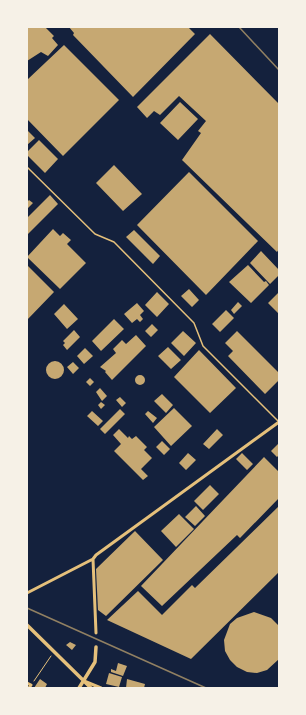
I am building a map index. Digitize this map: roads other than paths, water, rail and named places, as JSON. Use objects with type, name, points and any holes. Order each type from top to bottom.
[{"type":"street","points":[[27,593],[93,559],[96,555],[279,422]]},
{"type":"street","points":[[93,559],[96,633]]},
{"type":"street","points":[[27,625],[91,688]]},
{"type":"street","points":[[79,688],[95,662],[96,648]]},
{"type":"street","points":[[84,681],[101,688]]},
{"type":"street","points":[[27,683],[30,687]]},
{"type":"lane","points":[[27,167],[95,234],[114,242],[194,323],[203,346],[279,422]]},
{"type":"railway","points":[[239,27],[279,70]]},
{"type":"railway","points":[[27,608],[206,688]]}]
